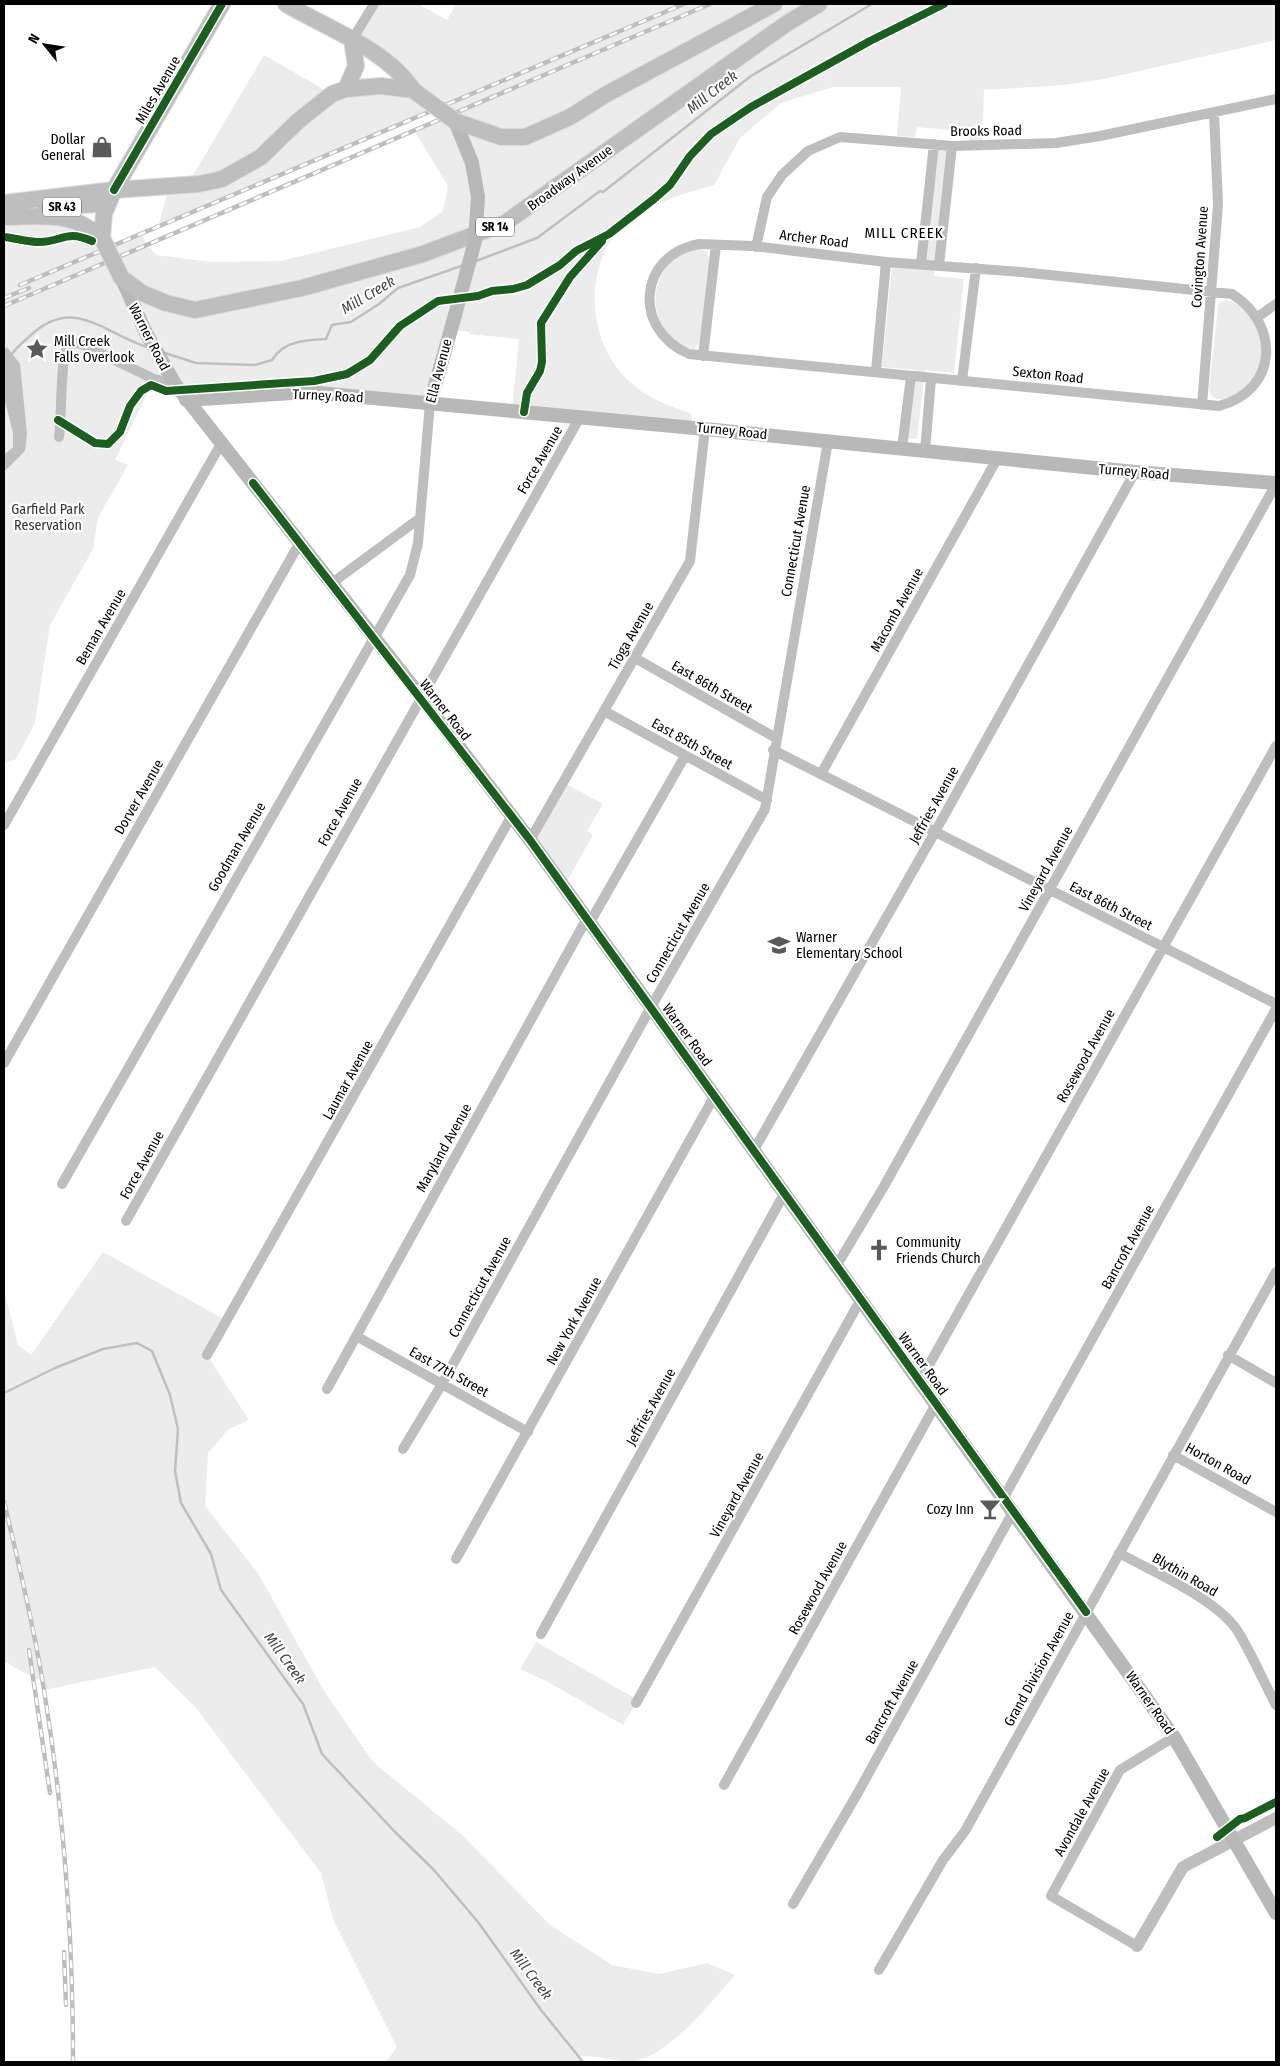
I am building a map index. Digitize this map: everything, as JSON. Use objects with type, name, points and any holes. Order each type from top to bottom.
[{"type":"main road","name":"Miles Avenue","points":[[114,190],[222,4]]},
{"type":"main road","points":[[286,4],[352,40],[404,76],[413,90],[455,121],[501,137],[525,137],[570,117],[604,96],[774,4]]},
{"type":"main road","name":"Broadway Avenue","points":[[121,276],[142,293],[166,303],[195,310],[302,288],[423,254],[506,223],[786,24],[819,4]]},
{"type":"main road","points":[[346,89],[356,66],[352,40]]},
{"type":"main road","points":[[4,203],[114,190],[199,184],[222,179],[261,157],[314,107],[332,94],[346,89],[381,86],[413,90]]},
{"type":"main road","name":"Ella Avenue","points":[[430,403],[475,241],[478,197],[472,163],[455,121]]},
{"type":"main road","points":[[102,238],[104,214],[114,190]]},
{"type":"main road","name":"SR 43","points":[[4,210],[86,206],[104,200],[114,190]]},
{"type":"main road","name":"SR 14","points":[[4,217],[72,218],[91,228],[102,238]]},
{"type":"main road","name":"Warner Road","points":[[102,238],[159,360],[174,384],[222,442],[299,544],[421,697],[530,840],[587,922],[651,1007],[837,1265],[1174,1737],[1276,1913]]},
{"type":"main road","name":"Turney Road","points":[[186,400],[308,392],[902,448],[997,459],[1276,484]]},
{"type":"street","points":[[352,40],[374,4]]},
{"type":"street","name":"Brooks Road","points":[[756,247],[767,198],[782,175],[808,151],[840,137],[952,146],[1056,143],[1100,136],[1276,99]]},
{"type":"street","name":"Covington Avenue","points":[[1202,405],[1218,205],[1214,112]]},
{"type":"street","points":[[921,264],[934,144]]},
{"type":"street","points":[[939,265],[952,146]]},
{"type":"street","name":"Archer Road","points":[[703,356],[680,350],[664,337],[652,320],[650,296],[657,272],[673,253],[685,246],[699,244],[756,247],[886,262],[976,268],[1165,289],[1212,292]]},
{"type":"street","points":[[703,356],[716,245]]},
{"type":"street","points":[[876,371],[886,262]]},
{"type":"street","points":[[962,381],[976,268]]},
{"type":"street","name":"Sexton Road","points":[[703,356],[876,371],[931,379],[1219,406],[1236,401],[1249,392],[1259,381],[1266,366],[1269,348],[1267,334],[1259,316],[1249,306],[1232,294],[1212,292]]},
{"type":"street","points":[[1259,316],[1276,304]]},
{"type":"street","points":[[59,437],[64,357],[68,346],[74,342],[154,380],[174,384]]},
{"type":"street","points":[[902,448],[911,376]]},
{"type":"street","points":[[926,451],[931,379]]},
{"type":"street","name":"Ella Avenue","points":[[420,518],[430,403]]},
{"type":"street","name":"Force Avenue","points":[[126,1221],[580,417]]},
{"type":"street","name":"Tioga Avenue","points":[[530,840],[690,561],[705,429]]},
{"type":"street","name":"Connecticut Avenue","points":[[403,1449],[442,1384],[651,1007],[760,817],[766,800],[828,441]]},
{"type":"street","name":"Beman Avenue","points":[[4,825],[222,442]]},
{"type":"street","name":"Macomb Avenue","points":[[821,774],[997,459]]},
{"type":"street","name":"Jeffries Avenue","points":[[754,1150],[935,832],[1135,472]]},
{"type":"street","name":"Vineyard Avenue","points":[[837,1265],[869,1214],[1276,484]]},
{"type":"street","points":[[332,583],[420,518]]},
{"type":"street","name":"Goodman Avenue","points":[[62,1184],[372,637],[410,575],[418,543],[420,518]]},
{"type":"street","name":"Dorver Avenue","points":[[4,1063],[299,544]]},
{"type":"street","name":"East 86th Street","points":[[635,658],[776,738]]},
{"type":"street","name":"East 85th Street","points":[[604,711],[766,800]]},
{"type":"street","name":"Rosewood Avenue","points":[[920,1381],[1276,746]]},
{"type":"street","name":"East 86th Street","points":[[774,750],[1162,948],[1276,1004]]},
{"type":"street","name":"Maryland Avenue","points":[[327,1389],[587,922],[685,756]]},
{"type":"street","name":"Laumar Avenue","points":[[207,1355],[511,817]]},
{"type":"street","name":"Bancroft Avenue","points":[[1004,1497],[1276,1009]]},
{"type":"street","name":"New York Avenue","points":[[456,1559],[714,1095]]},
{"type":"street","name":"Jeffries Avenue","points":[[541,1634],[784,1194]]},
{"type":"street","name":"Grand Division Avenue","points":[[879,1970],[943,1860],[965,1831],[1228,1355],[1276,1272]]},
{"type":"street","name":"Vineyard Avenue","points":[[636,1703],[861,1300]]},
{"type":"street","name":"East 77th Street","points":[[356,1336],[528,1432]]},
{"type":"street","points":[[1228,1355],[1276,1383]]},
{"type":"street","name":"Rosewood Avenue","points":[[724,1785],[936,1404]]},
{"type":"street","name":"Horton Road","points":[[1173,1455],[1276,1512]]},
{"type":"street","name":"Bancroft Avenue","points":[[793,1904],[861,1787],[1014,1512]]},
{"type":"street","name":"Blythin Road","points":[[1118,1553],[1209,1604],[1225,1618],[1236,1630],[1276,1705]]},
{"type":"street","name":"Avondale Avenue","points":[[1137,1946],[1051,1896],[1120,1770],[1174,1737]]},
{"type":"street","points":[[1137,1946],[1183,1867],[1276,1818]]},
{"type":"green space","name":"Garfield Park Reservation","points":[[374,4],[418,4],[447,20],[456,4],[1276,4],[1276,40],[1104,79],[1064,85],[984,90],[982,142],[969,141],[969,132],[917,127],[915,137],[897,136],[901,87],[833,87],[781,103],[740,138],[714,185],[660,203],[630,221],[616,233],[605,251],[598,270],[595,290],[595,311],[599,331],[607,351],[617,368],[638,389],[660,402],[692,414],[690,427],[512,411],[519,339],[470,334],[470,332],[451,329],[430,403],[308,392],[186,400],[174,384],[154,380],[115,460],[128,465],[98,518],[93,549],[50,625],[35,723],[16,759],[4,763],[4,472],[25,451],[13,433],[13,447],[4,455],[4,378],[7,347],[4,350],[4,217],[73,218],[108,249],[142,234],[146,244],[157,255],[211,262],[281,261],[420,227],[443,211],[448,186],[414,130],[447,116],[439,108],[158,228],[169,186],[191,179],[264,55],[332,94],[412,90],[352,40]]},
{"type":"green space","points":[[934,149],[948,150],[934,276],[964,279],[954,373],[925,370],[917,439],[908,438],[915,370],[882,367],[892,266],[921,269]]},
{"type":"green space","points":[[698,249],[706,251],[710,259],[700,343],[694,349],[681,344],[671,336],[663,326],[656,302],[657,289],[668,265],[678,257]]},
{"type":"green space","points":[[1226,300],[1238,305],[1250,316],[1258,328],[1263,349],[1261,363],[1249,384],[1235,395],[1220,399],[1212,397],[1209,389],[1218,307],[1219,303]]},
{"type":"green space","points":[[563,782],[603,804],[587,831],[593,835],[563,888],[530,840]]},
{"type":"green space","points":[[103,1252],[227,1321],[207,1355],[249,1420],[229,1429],[208,1453],[205,1506],[258,1573],[324,1691],[373,1762],[461,1834],[550,1925],[612,1965],[659,1974],[707,1963],[735,1975],[701,2014],[672,2042],[642,2059],[628,2061],[578,2056],[583,2062],[386,2062],[397,2047],[333,1919],[321,1873],[196,1708],[155,1667],[44,1690],[42,1679],[33,1678],[4,1661],[4,1291],[18,1345],[31,1355]]},
{"type":"green space","points":[[536,1642],[638,1700],[623,1725],[548,1682],[520,1669]]},
{"type":"shaded area","points":[[7,347],[20,364],[27,434],[25,451],[4,472],[4,455],[13,447],[13,433],[4,397],[4,350]]},
{"type":"waterway","name":"Mill Creek","points":[[476,261],[537,238],[600,191],[603,192],[751,76],[872,4]]},
{"type":"waterway","name":"Mill Creek","points":[[162,352],[196,363],[255,365],[272,360],[282,349],[289,345],[303,341],[326,339],[332,325],[351,322],[379,304],[398,288],[464,265]]},
{"type":"waterway","name":"Mill Creek","points":[[11,355],[17,347],[46,324],[60,318],[88,321],[147,347]]},
{"type":"waterway","name":"Mill Creek","points":[[4,1393],[55,1368],[103,1349],[137,1343],[152,1351],[170,1395],[178,1429],[175,1471],[181,1503],[211,1554],[221,1590],[303,1704],[322,1754],[395,1832],[433,1869],[478,1922],[541,2010],[583,2062]]},
{"type":"railway","points":[[20,285],[684,4]]},
{"type":"railway","points":[[4,306],[710,4]]},
{"type":"railway","points":[[4,298],[29,288]]},
{"type":"railway","points":[[4,1502],[36,1643],[57,1783],[69,1922],[73,2062]]},
{"type":"railway","points":[[29,1650],[50,1793]]},
{"type":"railway","points":[[64,1952],[66,2005]]},
{"type":"cycle path","points":[[114,190],[222,4]]},
{"type":"cycle path","points":[[58,420],[95,443],[108,444],[120,432],[130,406],[141,391],[151,385],[166,391],[314,381],[347,374],[370,360],[400,326],[438,301],[478,296],[492,291],[513,289],[527,285],[560,265],[576,251],[609,234],[654,199],[670,185],[690,156],[711,134],[751,107],[870,41],[944,4]]},
{"type":"cycle path","points":[[4,237],[39,242],[76,236],[92,241]]},
{"type":"cycle path","points":[[524,412],[527,393],[540,371],[542,362],[541,323],[570,277],[602,241]]},
{"type":"cycle path","points":[[253,483],[530,840],[1086,1612]]},
{"type":"cycle path","points":[[1217,1837],[1240,1819],[1276,1802]]},
{"type":"place","name":"Dollar General","points":[[102,147]]},
{"type":"place","name":"Mill Creek Falls Overlook","points":[[37,349]]},
{"type":"place","name":"Warner Elementary School","points":[[779,945]]},
{"type":"place","name":"Community Friends Church","points":[[879,1250]]},
{"type":"place","name":"Cozy Inn","points":[[990,1509]]},
{"type":"district","name":"MILL CREEK","points":[[904,233]]}]
